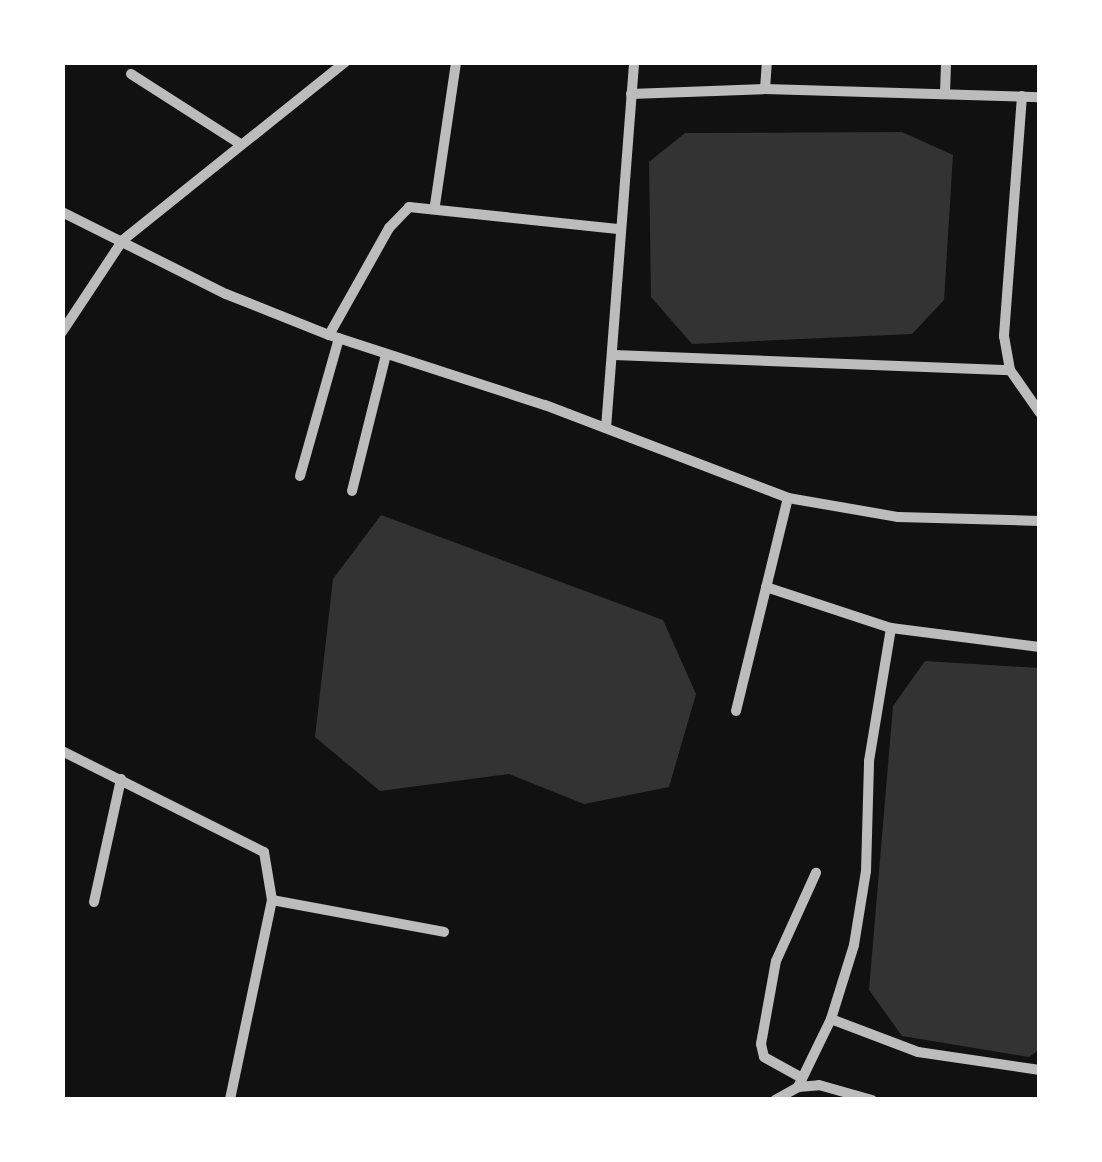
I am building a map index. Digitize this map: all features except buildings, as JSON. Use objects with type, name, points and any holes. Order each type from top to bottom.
[{"type":"street","points":[[62,332],[123,240],[238,143],[344,62]]},
{"type":"street","points":[[606,428],[614,354],[618,230],[634,62]]},
{"type":"street","points":[[765,89],[767,62]]},
{"type":"street","points":[[945,93],[946,62]]},
{"type":"street","points":[[436,205],[456,63]]},
{"type":"street","points":[[130,74],[238,143]]},
{"type":"street","points":[[632,94],[765,89],[1040,97]]},
{"type":"street","points":[[1022,96],[1004,336],[1010,370],[1040,413]]},
{"type":"street","points":[[300,476],[334,337],[389,228],[409,207],[436,205],[618,230]]},
{"type":"street","points":[[62,212],[226,294],[334,337],[606,428],[788,498],[898,517],[1040,520]]},
{"type":"street","points":[[614,354],[1010,370]]},
{"type":"street","points":[[352,491],[386,355]]},
{"type":"street","points":[[736,711],[788,498]]},
{"type":"street","points":[[766,587],[890,628],[1040,646]]},
{"type":"street","points":[[775,1100],[800,1083],[831,1019],[861,906],[869,760],[890,628]]},
{"type":"street","points":[[62,751],[252,840],[270,866],[272,900],[230,1100]]},
{"type":"street","points":[[94,902],[121,778]]},
{"type":"street","points":[[816,873],[776,961],[761,1044],[764,1057],[800,1083],[872,1100]]},
{"type":"street","points":[[272,900],[444,932]]},
{"type":"street","points":[[831,1019],[918,1052],[1040,1070]]},
{"type":"shaded area","points":[[902,132],[953,155],[944,300],[912,334],[692,344],[651,297],[649,162],[685,133]]},
{"type":"shaded area","points":[[381,515],[663,620],[696,694],[669,787],[584,804],[509,774],[380,791],[315,737],[333,579]]},
{"type":"shaded area","points":[[925,661],[1039,668],[1040,1049],[1029,1057],[902,1036],[869,990],[893,706]]}]
